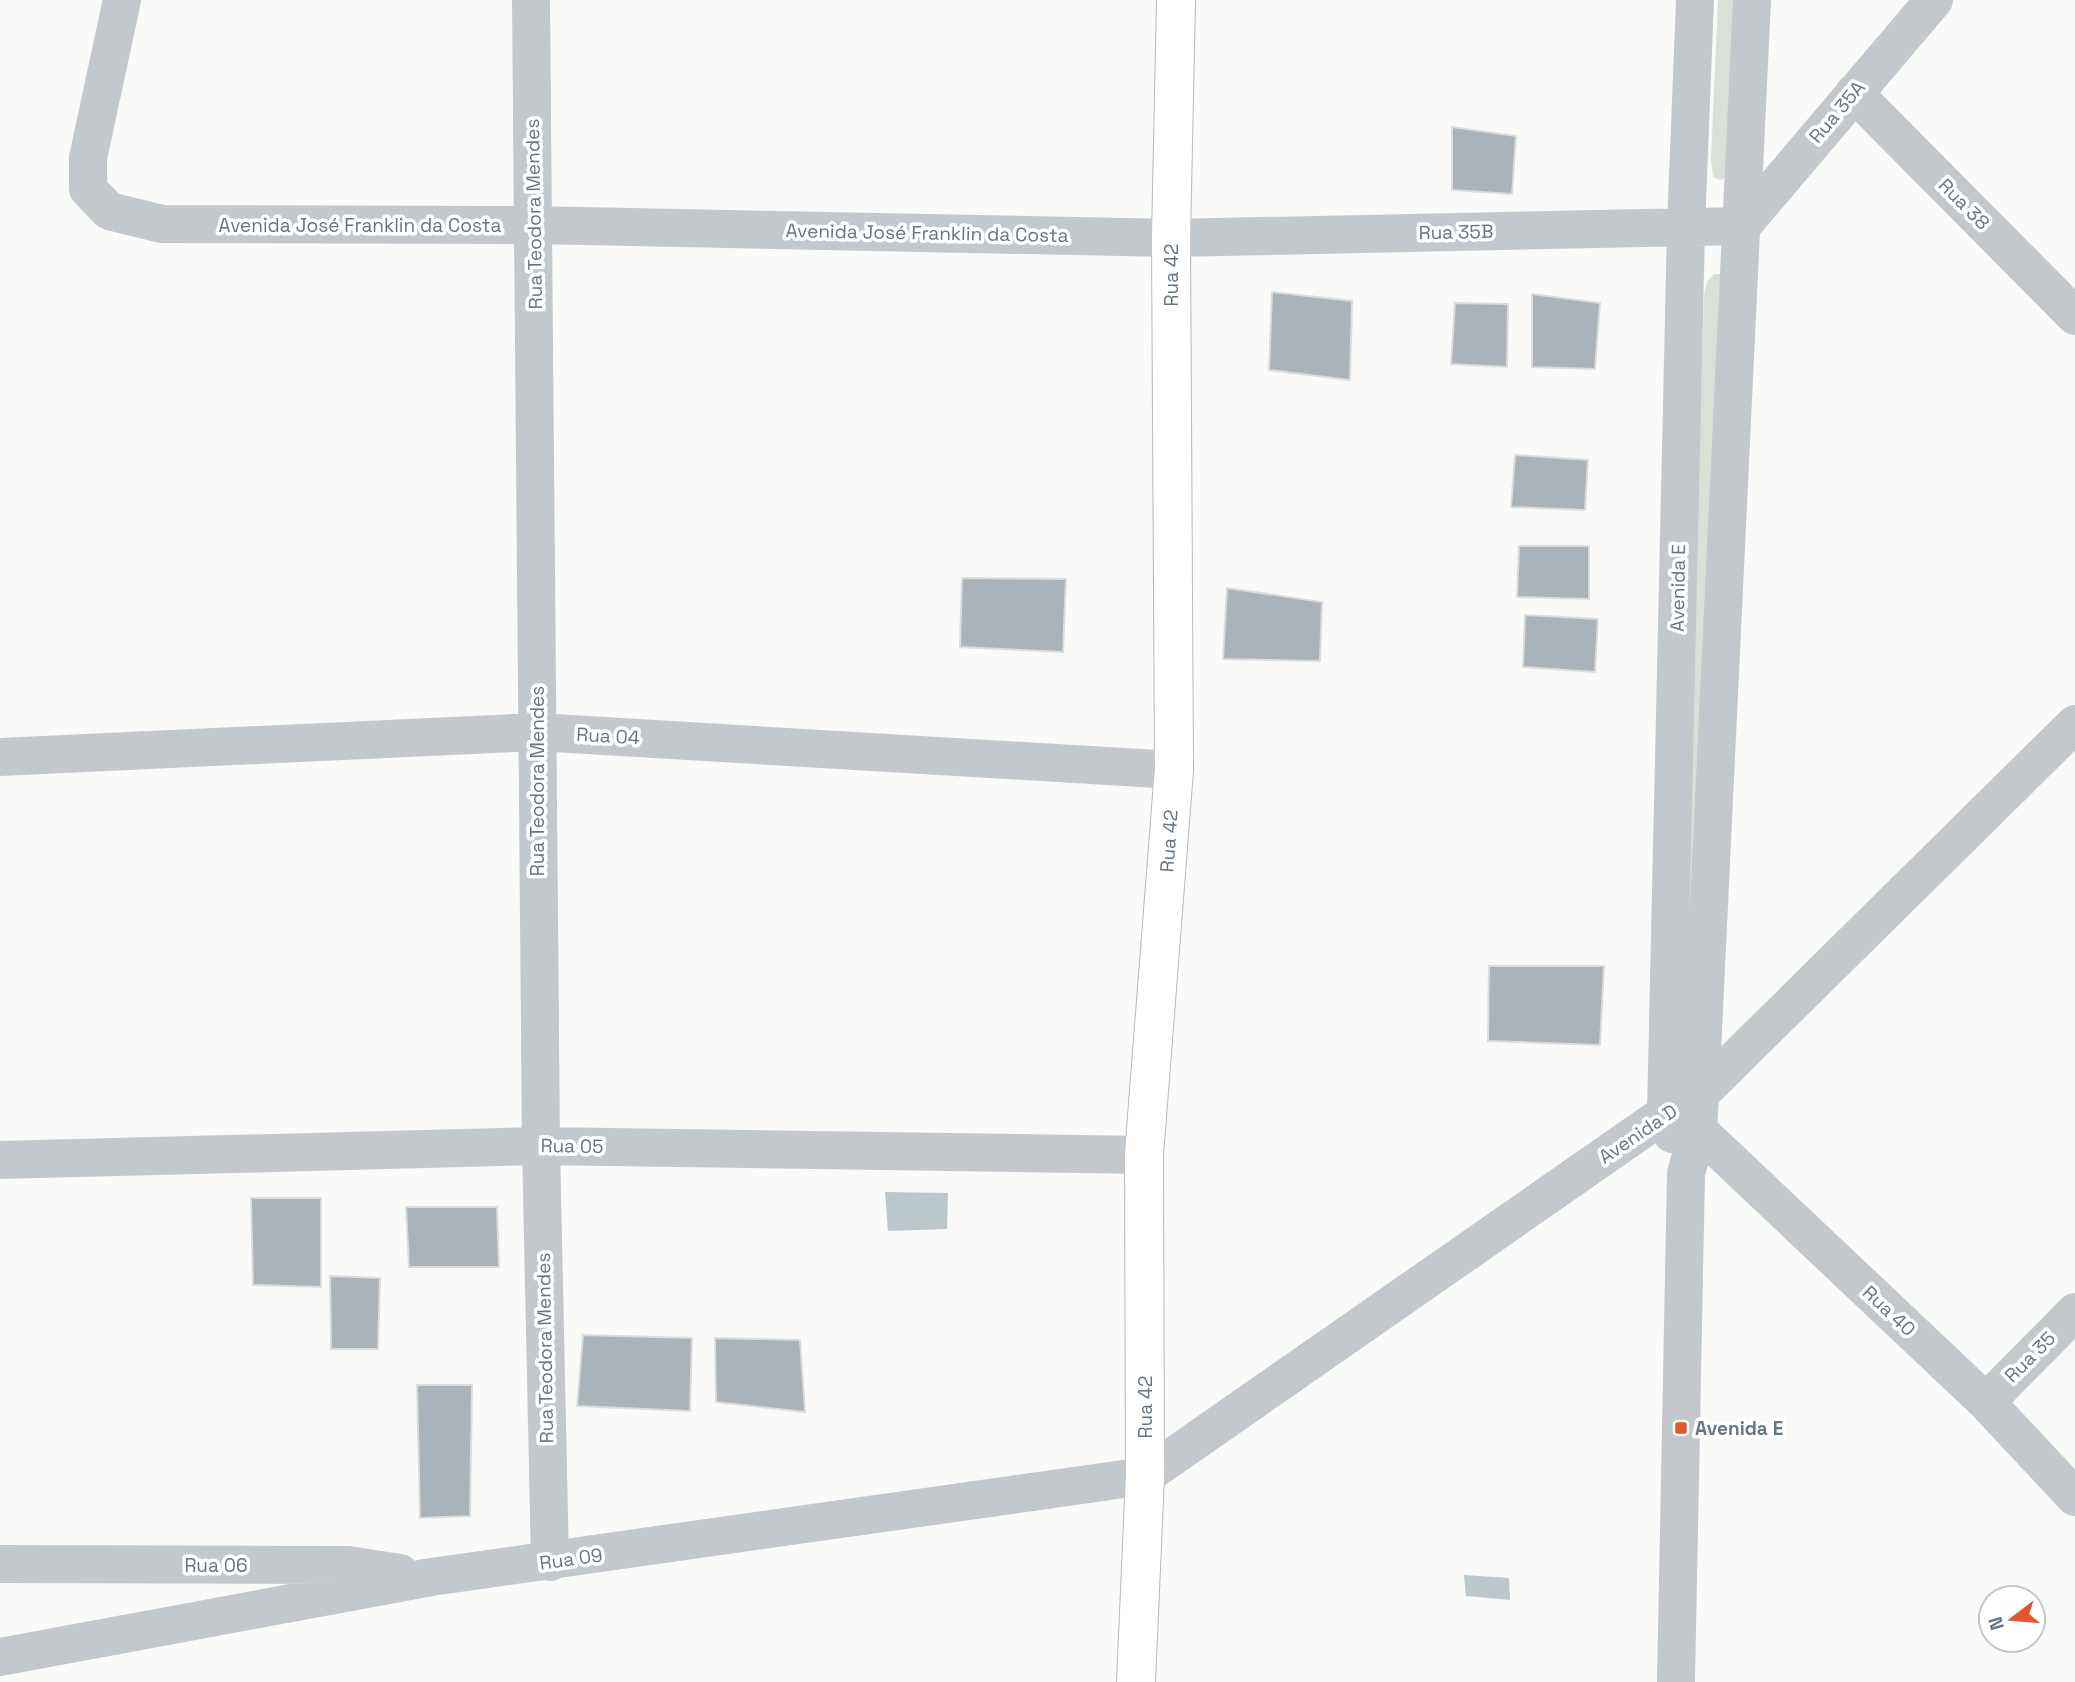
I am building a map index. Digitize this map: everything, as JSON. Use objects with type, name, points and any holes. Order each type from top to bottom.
[{"type":"street","name":"Avenida José Franklin da Costa","points":[[122,0],[88,158],[88,189],[109,211],[162,224],[534,225],[1171,238]]},
{"type":"street","name":"Rua Teodora Mendes","points":[[531,0],[541,1146],[550,1562]]},
{"type":"street","name":"Rua 42","points":[[1136,1682],[1145,1476],[1144,1155],[1174,770],[1171,238],[1176,0]]},
{"type":"street","name":"Avenida E","points":[[1688,1113],[1673,809],[1686,227],[1696,0]]},
{"type":"street","name":"Avenida E","points":[[1676,1682],[1688,1113],[1714,806],[1752,0]]},
{"type":"street","name":"Rua 35A","points":[[1742,226],[1934,0]]},
{"type":"street","name":"Rua 38","points":[[1854,93],[2075,316]]},
{"type":"street","name":"Rua 35B","points":[[1171,238],[1742,226]]},
{"type":"street","name":"Avenida D","points":[[1145,1476],[1688,1113],[2075,724]]},
{"type":"street","name":"Rua 04","points":[[0,757],[537,732],[1174,770]]},
{"type":"street","points":[[1673,809],[1714,806]]},
{"type":"street","name":"Rua 40","points":[[1688,1113],[1986,1402],[2075,1497]]},
{"type":"street","name":"Rua 05","points":[[0,1160],[541,1146],[1144,1155]]},
{"type":"street","name":"Rua 35","points":[[1986,1402],[2075,1312]]},
{"type":"street","name":"Rua 09","points":[[0,1657],[431,1577],[1145,1476]]},
{"type":"street","name":"Rua 06","points":[[0,1564],[348,1565],[431,1577]]},
{"type":"shaded area","points":[[1718,0],[1738,0],[1729,176],[1720,180],[1713,177],[1711,159]]},
{"type":"shaded area","points":[[1714,274],[1720,274],[1704,819],[1680,1048],[1704,296],[1707,281]]},
{"type":"shaded area","points":[[885,1192],[948,1193],[947,1229],[888,1231]]},
{"type":"shaded area","points":[[1464,1575],[1509,1578],[1510,1600],[1466,1596]]},
{"type":"building","points":[[1452,127],[1516,136],[1512,194],[1452,190]]},
{"type":"building","points":[[1272,292],[1352,301],[1350,380],[1269,370]]},
{"type":"building","points":[[1532,294],[1600,303],[1595,369],[1532,367]]},
{"type":"building","points":[[1455,303],[1508,304],[1507,367],[1451,364]]},
{"type":"building","points":[[1515,455],[1588,460],[1585,510],[1511,507]]},
{"type":"building","points":[[1519,546],[1589,546],[1589,599],[1517,597]]},
{"type":"building","points":[[962,578],[1066,579],[1063,652],[960,647]]},
{"type":"building","points":[[1227,588],[1322,602],[1320,661],[1223,659]]},
{"type":"building","points":[[1525,615],[1598,619],[1595,672],[1523,667]]},
{"type":"building","points":[[1489,966],[1604,966],[1600,1045],[1488,1041]]},
{"type":"building","points":[[251,1198],[321,1198],[321,1287],[253,1285]]},
{"type":"building","points":[[406,1207],[497,1207],[499,1267],[409,1267]]},
{"type":"building","points":[[330,1276],[380,1278],[378,1349],[331,1349]]},
{"type":"building","points":[[583,1335],[692,1338],[690,1411],[577,1406]]},
{"type":"building","points":[[715,1338],[800,1340],[805,1412],[716,1402]]},
{"type":"building","points":[[417,1385],[472,1385],[470,1516],[420,1518]]},
{"type":"place","name":"Avenida E","points":[[1681,1428]]}]
